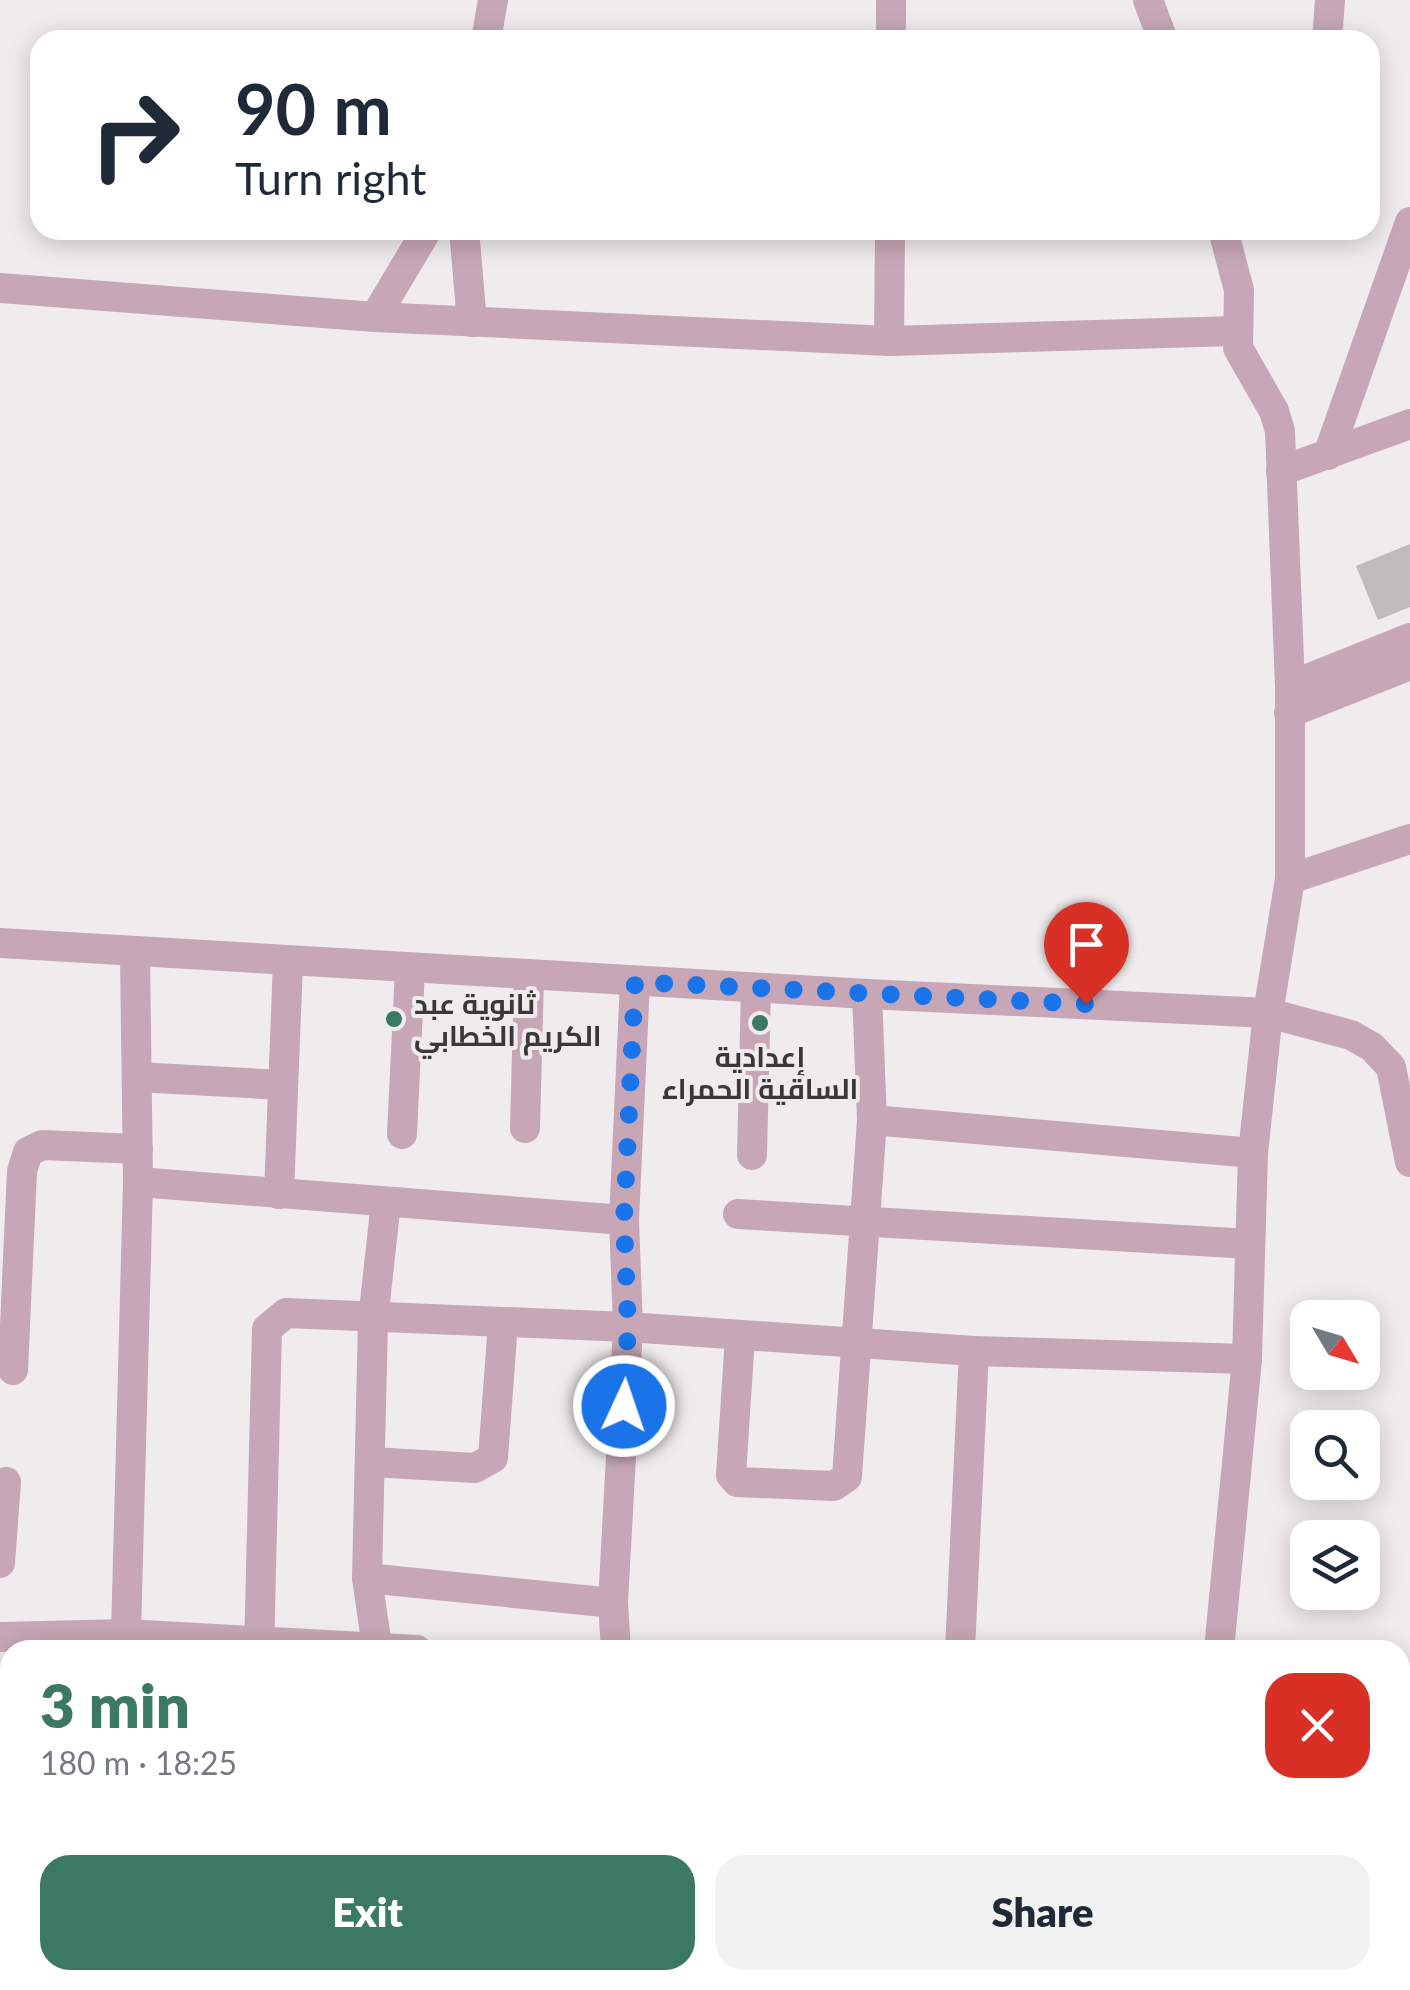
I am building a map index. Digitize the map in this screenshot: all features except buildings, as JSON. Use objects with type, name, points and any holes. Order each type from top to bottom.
[{"type":"street","points":[[488,30],[493,0]]},
{"type":"street","points":[[891,0],[891,30]]},
{"type":"street","points":[[1148,0],[1159,30]]},
{"type":"street","points":[[1328,30],[1330,0]]},
{"type":"street","points":[[1328,455],[1410,222]]},
{"type":"street","points":[[375,317],[421,240]]},
{"type":"street","points":[[465,240],[472,322]]},
{"type":"street","points":[[889,341],[890,240]]},
{"type":"street","points":[[1220,1640],[1247,1359],[1253,1153],[1268,1013],[1290,879],[1290,700],[1282,470],[1274,411],[1247,369],[1236,331],[1239,290],[1226,240]]},
{"type":"street","points":[[0,288],[375,317],[889,341],[1236,331]]},
{"type":"street","points":[[1282,470],[1410,424]]},
{"type":"street","points":[[1290,700],[1410,638]]},
{"type":"street","points":[[1290,700],[1410,665]]},
{"type":"street","points":[[1290,879],[1410,839]]},
{"type":"street","points":[[0,944],[635,982],[1268,1013],[1351,1035],[1372,1047],[1391,1068],[1410,1162]]},
{"type":"street","points":[[126,1634],[138,1182],[135,954]]},
{"type":"street","points":[[280,1194],[288,962]]},
{"type":"street","points":[[402,1134],[410,969]]},
{"type":"street","points":[[524,1128],[529,976]]},
{"type":"street","points":[[615,1640],[613,1603],[628,1327],[624,1220],[635,982]]},
{"type":"street","points":[[752,1154],[756,988]]},
{"type":"street","points":[[740,1337],[728,1468],[738,1482],[834,1486],[848,1477],[872,1120],[866,994]]},
{"type":"street","points":[[137,1078],[284,1085]]},
{"type":"street","points":[[872,1120],[1253,1153]]},
{"type":"street","points":[[13,1370],[22,1171],[28,1152],[42,1146],[138,1149]]},
{"type":"street","points":[[138,1182],[624,1220]]},
{"type":"street","points":[[376,1640],[367,1578],[373,1320],[386,1202]]},
{"type":"street","points":[[738,1214],[1250,1244]]},
{"type":"street","points":[[259,1640],[267,1329],[286,1314],[628,1327],[974,1351],[1247,1359]]},
{"type":"street","points":[[372,1462],[475,1468],[493,1458],[503,1323]]},
{"type":"street","points":[[960,1640],[974,1351]]},
{"type":"street","points":[[0,1563],[6,1482]]},
{"type":"street","points":[[367,1578],[613,1603]]},
{"type":"street","points":[[39,1640],[126,1634],[192,1640]]},
{"type":"place","name":"ثانوية عبد الكريم الخطابي","points":[[394,1019]]},
{"type":"place","name":"إعدادية الساقية الحمراء","points":[[760,1023]]},
{"type":"route","points":[[624,1406],[628,1327],[624,1220],[635,982],[1086,1004]]}]
